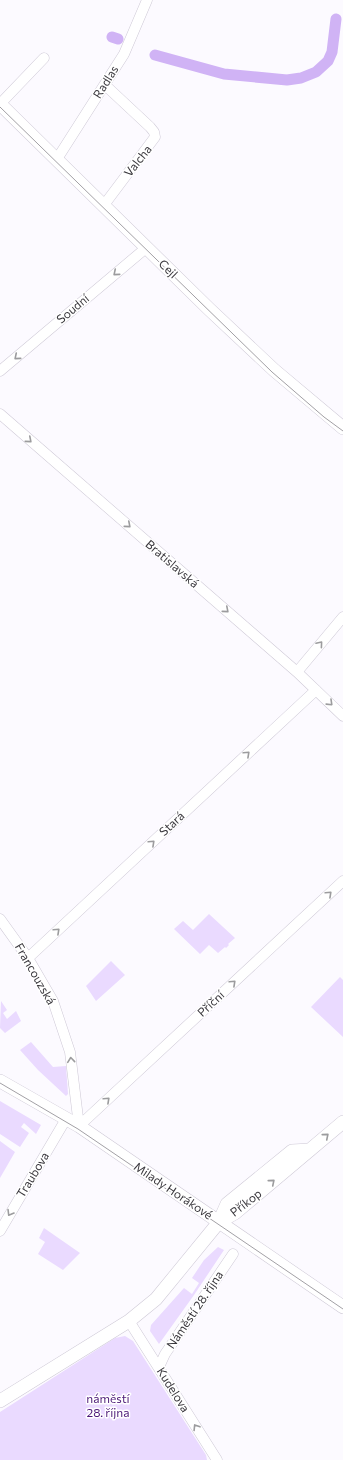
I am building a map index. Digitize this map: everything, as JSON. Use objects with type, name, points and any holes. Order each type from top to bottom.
[{"type":"street","name":"Radlas","points":[[57,159],[124,54],[147,0]]},
{"type":"street","points":[[0,104],[44,58]]},
{"type":"street","name":"Valcha","points":[[104,205],[155,137],[154,132],[105,85]]},
{"type":"street","name":"Cejl","points":[[0,104],[146,248],[274,370],[343,428]]},
{"type":"street","name":"Soudní","points":[[0,371],[146,248]]},
{"type":"street","name":"Bratislavská","points":[[0,414],[296,672],[343,716]]},
{"type":"street","points":[[296,672],[343,617]]},
{"type":"street","name":"Stará","points":[[28,958],[316,690]]},
{"type":"street","name":"Příční","points":[[79,1126],[343,881]]},
{"type":"street","name":"Francouzská","points":[[0,919],[28,958],[53,1001],[70,1052],[79,1126]]},
{"type":"street","name":"Milady Horákové","points":[[0,1081],[79,1126],[343,1307]]},
{"type":"street","name":"Traubova","points":[[0,1230],[66,1119]]},
{"type":"street","name":"Příkop","points":[[218,1222],[235,1213],[343,1122]]},
{"type":"street","points":[[0,1401],[129,1321],[156,1299],[218,1222]]},
{"type":"street","name":"Náměstí 28. října","points":[[158,1367],[165,1354],[233,1254]]},
{"type":"street","name":"Kudelova","points":[[129,1321],[217,1460]]},
{"type":"green space","points":[[209,914],[235,938],[226,948],[225,947],[218,953],[209,945],[200,954],[174,929],[183,921],[193,930]]},
{"type":"green space","points":[[111,961],[125,975],[96,1001],[86,986]]},
{"type":"green space","points":[[340,977],[343,980],[343,1037],[311,1007]]},
{"type":"green space","points":[[1,1001],[7,1010],[3,1013],[7,1019],[16,1011],[21,1021],[5,1033],[0,1028]]},
{"type":"green space","points":[[31,1042],[53,1067],[66,1066],[68,1094],[66,1096],[38,1070],[20,1050]]},
{"type":"green space","points":[[0,1101],[41,1125],[36,1134],[24,1123],[21,1127],[29,1133],[20,1147],[0,1134]]},
{"type":"green space","points":[[0,1141],[15,1152],[0,1178]]},
{"type":"green space","points":[[44,1228],[80,1253],[63,1270],[38,1254],[45,1242],[39,1238]]},
{"type":"green space","points":[[218,1247],[224,1250],[159,1344],[150,1331],[151,1325],[184,1288],[192,1294],[199,1283],[192,1278],[204,1260]]},
{"type":"green space","name":"náměstí 28. října","points":[[125,1336],[133,1341],[206,1455],[207,1460],[0,1460],[0,1412],[115,1338]]},
{"type":"waterway","points":[[155,55],[224,74],[287,80],[301,78],[316,72],[328,61],[332,52],[336,19]]},
{"type":"waterway","points":[[112,37],[118,39]]},
{"type":"tram line","points":[[0,107],[272,372],[324,417],[343,431]]},
{"type":"tram line","points":[[0,1083],[78,1129],[343,1309]]}]
